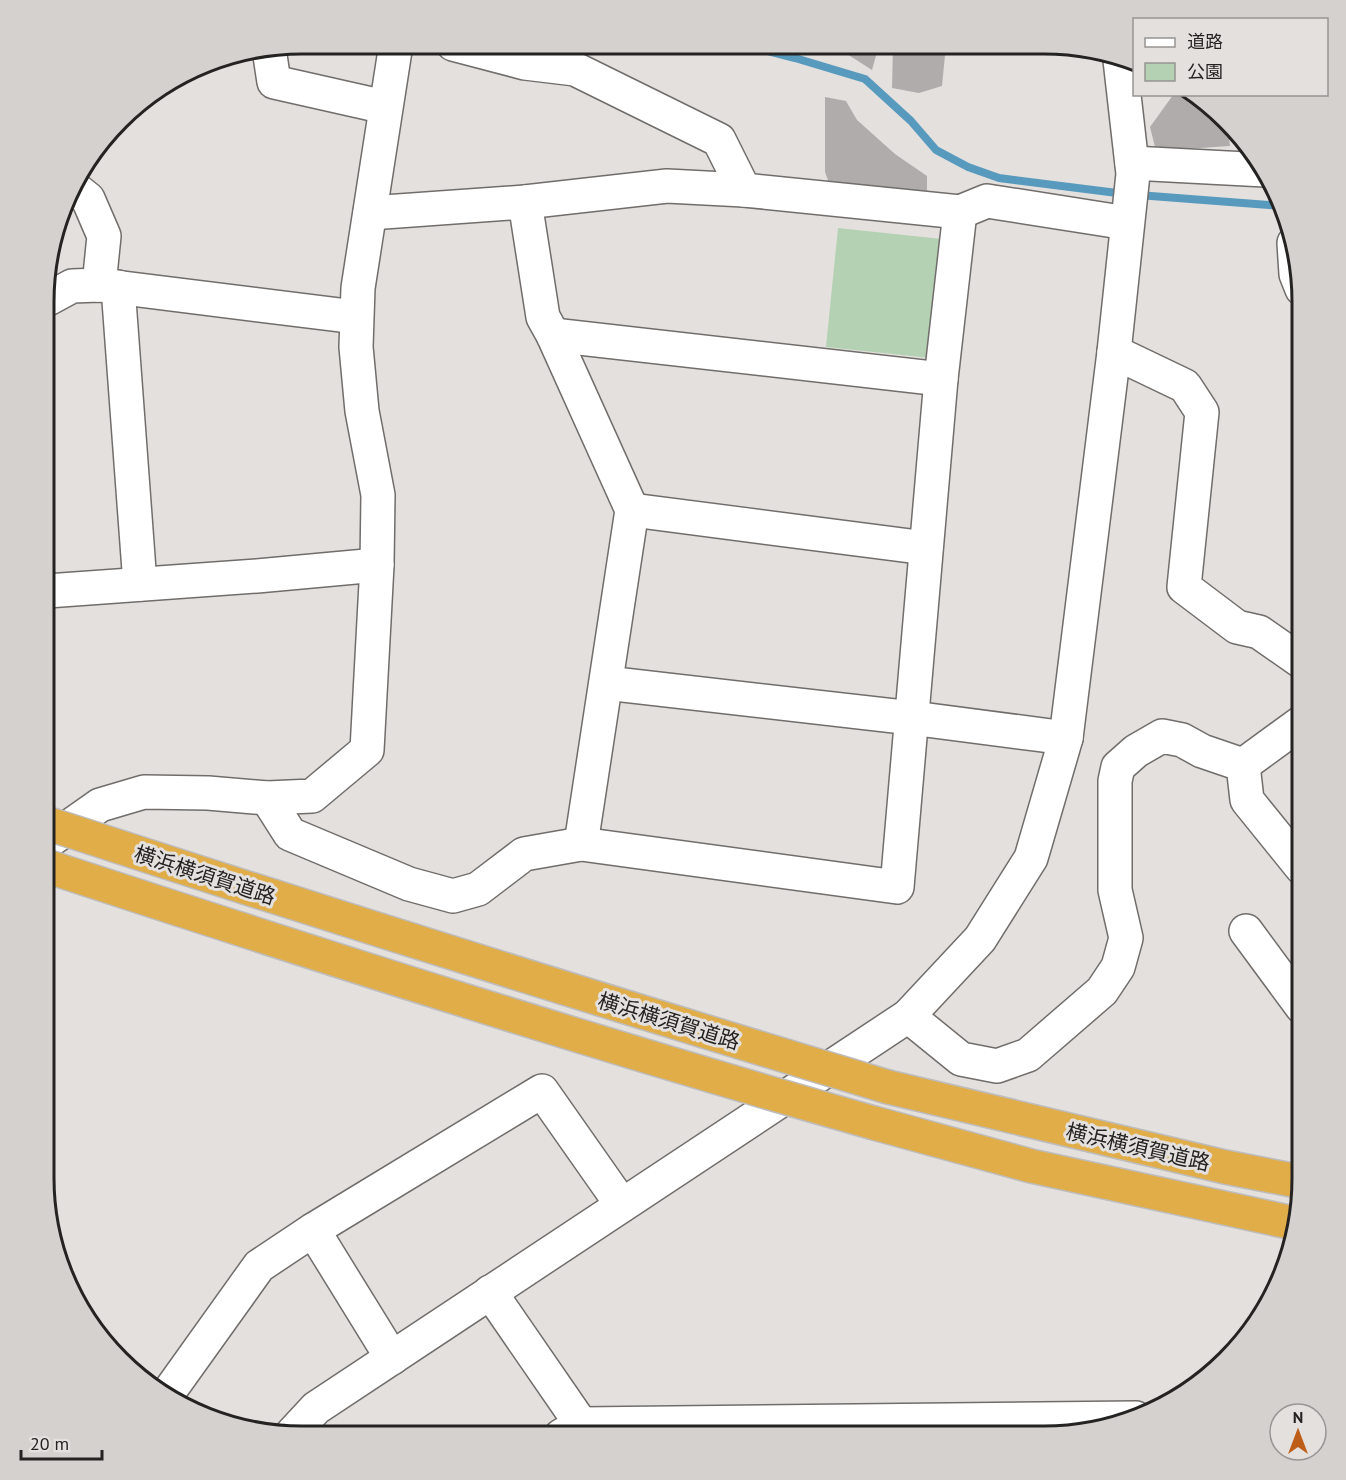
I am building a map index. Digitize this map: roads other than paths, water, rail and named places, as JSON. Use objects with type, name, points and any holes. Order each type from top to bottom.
[{"type":"highway","name":"横浜横須賀道路","points":[[54,826],[604,1002],[888,1087],[1065,1131],[1292,1180]]},
{"type":"highway","name":"横浜横須賀道路","points":[[54,869],[579,1037],[874,1124],[1032,1166],[1288,1222]]},
{"type":"highway","points":[[1032,1166],[1109,1195],[1192,1221],[1284,1243]]},
{"type":"street","points":[[54,837],[100,805],[144,792],[208,793],[267,798],[312,796],[367,750],[377,565],[378,495],[362,411],[356,347],[356,317],[358,288],[394,54]]},
{"type":"street","points":[[491,54],[525,63],[575,69],[719,140],[744,190]]},
{"type":"street","points":[[271,56],[274,82],[385,107]]},
{"type":"street","points":[[299,1426],[316,1408],[908,1016],[980,939],[1031,858],[1066,738],[1114,352],[1132,168],[1121,66]]},
{"type":"street","points":[[1132,168],[1254,170]]},
{"type":"street","points":[[370,213],[525,202],[667,186],[744,190],[960,212],[987,201],[1128,216]]},
{"type":"street","points":[[80,193],[88,199],[104,236],[140,584]]},
{"type":"street","points":[[525,202],[543,317],[632,510],[581,844]]},
{"type":"street","points":[[267,798],[290,834],[409,884],[453,896],[478,889],[524,854],[581,844],[897,888],[941,379],[960,212]]},
{"type":"street","points":[[54,296],[72,286],[109,286],[356,317]]},
{"type":"street","points":[[553,335],[941,379]]},
{"type":"street","points":[[1114,352],[1185,386],[1202,412],[1184,587],[1237,627],[1259,632],[1292,655]]},
{"type":"street","points":[[632,510],[926,548]]},
{"type":"street","points":[[54,590],[377,565]]},
{"type":"street","points":[[606,683],[1066,738]]},
{"type":"street","points":[[1243,765],[1292,729]]},
{"type":"street","points":[[908,1016],[960,1059],[997,1066],[1028,1055],[1102,991],[1118,967],[1126,938],[1115,890],[1115,781],[1118,767],[1136,751],[1162,736],[1182,740],[1202,751],[1243,765]]},
{"type":"street","points":[[1243,765],[1247,800],[1292,856]]},
{"type":"street","points":[[1246,932],[1292,993]]},
{"type":"street","points":[[171,1389],[259,1266],[313,1230],[542,1091],[622,1205]]},
{"type":"street","points":[[313,1230],[392,1358]]},
{"type":"street","points":[[490,1292],[569,1426]]},
{"type":"street","points":[[966,1426],[1099,1420]]},
{"type":"waterway","points":[[779,54],[865,79],[911,121],[936,150],[968,167],[999,178],[1125,194]]},
{"type":"waterway","points":[[1138,195],[1272,205]]}]
